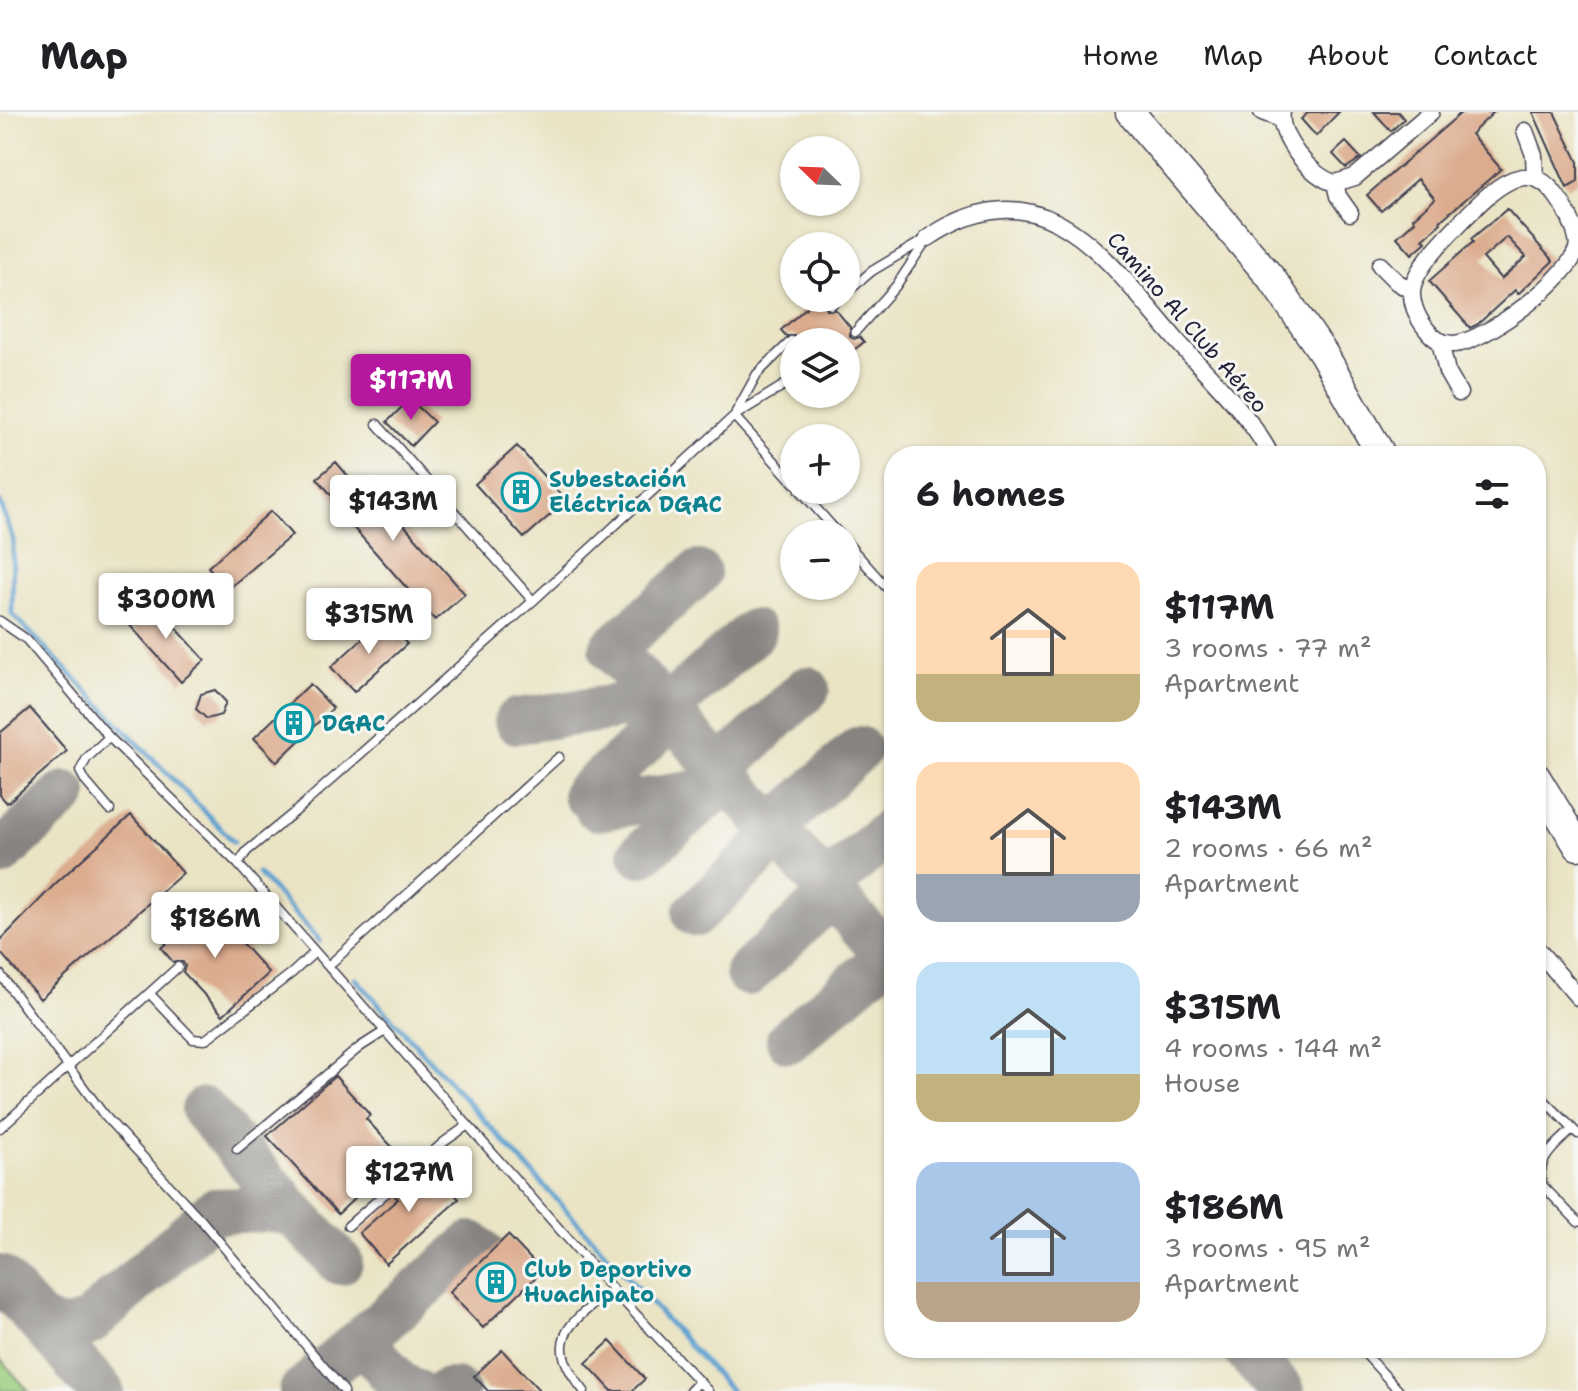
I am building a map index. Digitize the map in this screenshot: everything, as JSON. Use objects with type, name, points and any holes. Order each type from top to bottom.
[{"type":"highway","points":[[1130,112],[1279,289],[1344,388],[1376,446]]},
{"type":"highway","points":[[1546,793],[1578,846]]},
{"type":"street","points":[[1262,112],[1282,115],[1283,131],[1289,142],[1316,173],[1335,183],[1355,177],[1431,112]]},
{"type":"street","points":[[1525,131],[1534,155],[1535,177]]},
{"type":"street","points":[[1528,175],[1546,183],[1571,204],[1578,244],[1574,259],[1554,281],[1504,320],[1467,341],[1454,344],[1440,341],[1428,332],[1413,305],[1414,283],[1428,260],[1476,208],[1514,179],[1528,175]]},
{"type":"street","points":[[1335,183],[1338,196],[1350,213]]},
{"type":"street","name":"Camino Al Club Aéreo","points":[[928,238],[958,220],[1004,211],[1050,218],[1079,234],[1099,251],[1238,408],[1264,446]]},
{"type":"street","points":[[1380,265],[1397,282],[1412,291]]},
{"type":"street","points":[[1440,341],[1447,372],[1459,393]]},
{"type":"street","points":[[1546,960],[1578,997]]},
{"type":"lane","name":"Camino Al Club Aéreo","points":[[860,281],[928,238]]},
{"type":"lane","name":"Camino Al Club Aéreo","points":[[859,328],[896,286],[928,238]]},
{"type":"lane","points":[[734,416],[757,374],[780,352]]},
{"type":"lane","points":[[238,864],[247,851],[533,601],[734,416],[780,388]]},
{"type":"lane","points":[[734,416],[780,467]]},
{"type":"lane","points":[[377,424],[533,601]]},
{"type":"lane","points":[[812,504],[827,520]]},
{"type":"lane","points":[[860,558],[884,585]]},
{"type":"lane","points":[[0,621],[26,639],[109,737],[238,864],[613,1290],[708,1391]]},
{"type":"lane","points":[[109,737],[87,758],[80,771],[110,810]]},
{"type":"lane","points":[[328,966],[559,757]]},
{"type":"lane","points":[[150,994],[193,1039],[205,1040],[315,952]]},
{"type":"lane","points":[[0,1128],[178,967]]},
{"type":"lane","points":[[0,974],[104,1115],[202,1221],[344,1391]]},
{"type":"lane","points":[[237,1149],[360,1047],[385,1031]]},
{"type":"lane","points":[[1546,1102],[1576,1131],[1546,1157]]},
{"type":"lane","points":[[348,1226],[444,1142],[468,1125]]},
{"type":"lane","points":[[1546,1189],[1578,1222]]},
{"type":"lane","points":[[584,1391],[569,1373],[561,1351],[566,1330],[613,1290]]},
{"type":"lane","points":[[1369,1358],[1399,1391]]},
{"type":"lane","points":[[690,1391],[700,1381]]},
{"type":"green space","points":[[0,1359],[29,1391],[0,1391]]},
{"type":"building","points":[[1309,112],[1339,112],[1316,136],[1301,119]]},
{"type":"building","points":[[1374,112],[1398,112],[1404,119],[1391,131]]},
{"type":"building","points":[[1462,112],[1494,112],[1471,134],[1501,169],[1440,221],[1423,239],[1426,242],[1412,254],[1397,237],[1435,199],[1418,179],[1381,211],[1367,195]]},
{"type":"building","points":[[1533,112],[1554,112],[1578,162],[1578,182],[1567,188]]},
{"type":"building","points":[[1346,142],[1361,158],[1346,168],[1333,154]]},
{"type":"building","points":[[1507,209],[1553,261],[1518,294],[1515,290],[1470,328],[1429,281],[1473,242],[1471,239]],"holes":[[[1507,237],[1526,257],[1501,279],[1483,258]]]},
{"type":"building","points":[[801,312],[838,312],[850,327],[850,328],[783,328]]},
{"type":"building","points":[[410,399],[434,422],[411,446],[387,422]]},
{"type":"building","name":"Subestación Eléctrica DGAC","points":[[517,446],[566,501],[524,538],[475,484]]},
{"type":"building","points":[[336,462],[366,497],[374,491],[465,594],[435,620],[344,517],[347,514],[317,478]]},
{"type":"building","points":[[271,511],[292,535],[228,589],[208,567]]},
{"type":"building","points":[[151,600],[205,660],[181,682],[127,622]]},
{"type":"building","points":[[384,619],[407,644],[354,692],[331,667]]},
{"type":"building","name":"DGAC","points":[[310,684],[333,708],[277,762],[254,738]]},
{"type":"building","points":[[215,690],[226,702],[221,715],[207,719],[196,709],[201,694]]},
{"type":"building","points":[[30,708],[67,751],[7,803],[0,795],[0,733]]},
{"type":"building","points":[[131,815],[183,873],[40,999],[0,952],[0,941],[55,884]]},
{"type":"building","points":[[207,905],[269,973],[223,1015],[183,972],[183,962],[173,962],[161,948]]},
{"type":"building","points":[[335,1076],[370,1115],[366,1119],[408,1164],[385,1184],[378,1176],[338,1214],[267,1136]]},
{"type":"building","points":[[429,1164],[459,1199],[386,1264],[359,1233],[398,1199],[394,1195]]},
{"type":"building","name":"Club Deportivo Huachipato","points":[[508,1235],[542,1271],[483,1328],[449,1292]]},
{"type":"building","points":[[610,1341],[645,1379],[632,1391],[612,1391],[586,1363]]},
{"type":"building","points":[[502,1350],[540,1391],[488,1391],[474,1376]]},
{"type":"waterway","points":[[0,502],[13,540],[12,614],[234,842]]},
{"type":"waterway","points":[[258,873],[320,941]]},
{"type":"waterway","points":[[355,978],[731,1391]]},
{"type":"taxiway","points":[[698,573],[612,649],[884,952]]},
{"type":"taxiway","points":[[666,709],[753,632]]},
{"type":"taxiway","points":[[720,770],[807,689]]},
{"type":"taxiway","points":[[517,721],[659,701]]},
{"type":"taxiway","points":[[585,794],[673,717]]},
{"type":"taxiway","points":[[773,828],[859,749]]},
{"type":"taxiway","points":[[597,808],[735,787]]},
{"type":"taxiway","points":[[641,854],[717,788]]},
{"type":"taxiway","points":[[0,854],[65,794]]},
{"type":"taxiway","points":[[695,914],[778,835]]},
{"type":"taxiway","points":[[826,887],[884,836]]},
{"type":"taxiway","points":[[748,973],[833,893]]},
{"type":"taxiway","points":[[789,1040],[884,959]]},
{"type":"taxiway","points":[[204,1110],[295,1215]]},
{"type":"taxiway","points":[[38,1320],[64,1330],[90,1322],[214,1211],[273,1209],[295,1215],[340,1262]]},
{"type":"taxiway","points":[[302,1391],[472,1244],[486,1257]]},
{"type":"taxiway","points":[[0,1278],[101,1391]]},
{"type":"taxiway","points":[[363,1340],[399,1384],[414,1391]]},
{"type":"taxiway","points":[[1253,1358],[1282,1391]]},
{"type":"taxiway","points":[[447,1391],[456,1391]]},
{"type":"place","name":"Subestación Eléctrica DGAC","points":[[521,492]]},
{"type":"place","name":"DGAC","points":[[294,723]]},
{"type":"place","name":"Club Deportivo Huachipato","points":[[496,1282]]}]
